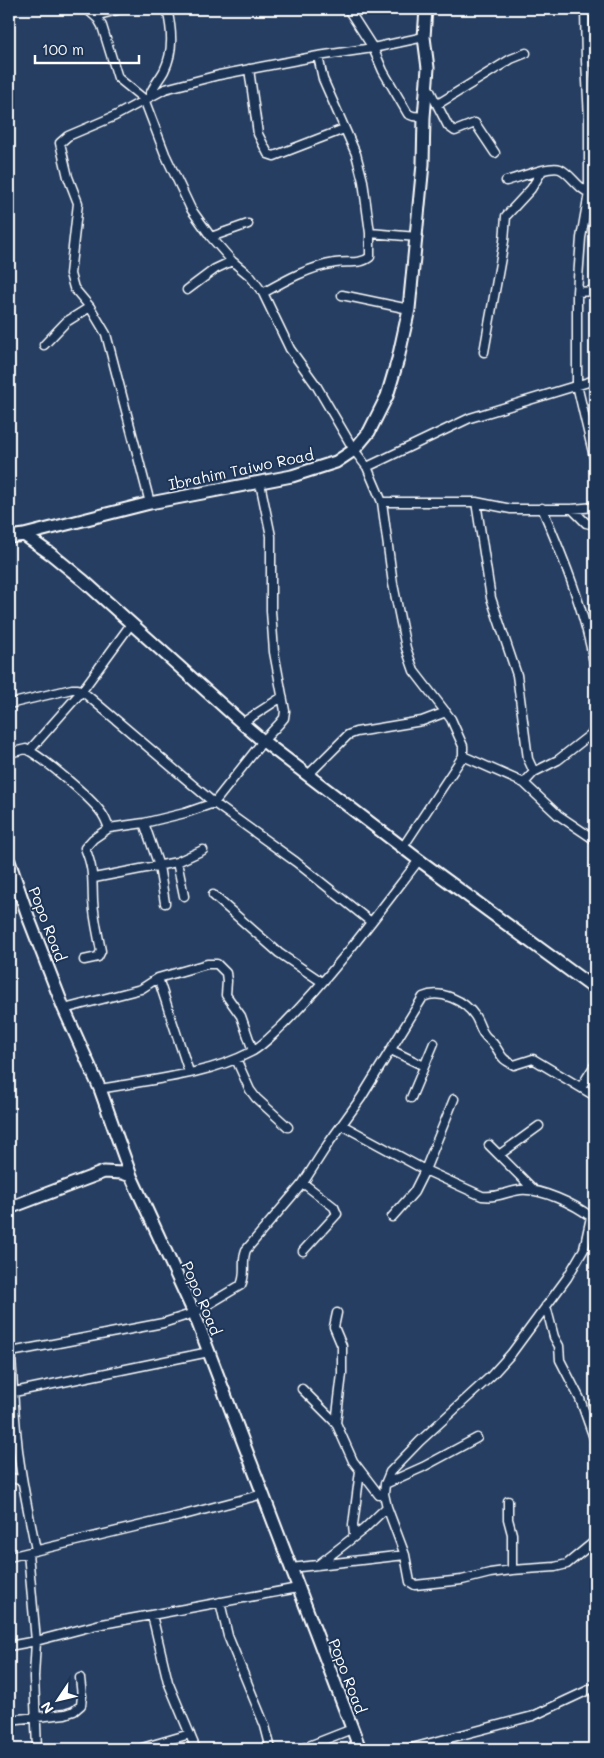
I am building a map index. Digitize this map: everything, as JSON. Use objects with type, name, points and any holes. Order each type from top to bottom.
[{"type":"main road","name":"Ibrahim Taiwo Road","points":[[9,537],[24,535],[150,503],[292,476],[336,462],[354,450],[369,432],[387,396],[398,359],[409,309],[423,164],[428,68],[424,36],[426,9]]},
{"type":"main road","points":[[24,535],[58,560],[263,740],[418,860],[595,989]]},
{"type":"main road","name":"Popo Road","points":[[9,861],[64,1009],[100,1089],[131,1176],[194,1313],[360,1749]]},
{"type":"main road","points":[[104,1172],[117,1159],[120,1146]]},
{"type":"main road","points":[[9,1208],[104,1172],[122,1173],[131,1176]]},
{"type":"street","points":[[87,9],[102,26],[118,78],[147,97],[165,154],[191,209],[211,237],[232,261],[250,276],[263,293],[290,350],[316,385],[354,450],[367,467],[382,502],[393,584],[406,648],[414,671],[446,712],[458,732],[463,746],[463,756],[403,847]]},
{"type":"street","points":[[95,16],[121,9]]},
{"type":"street","points":[[147,97],[170,59],[171,30],[167,9]]},
{"type":"street","points":[[348,9],[373,48],[383,71],[408,114],[424,117]]},
{"type":"street","points":[[585,9],[592,194],[581,238],[577,292],[577,385],[595,462]]},
{"type":"street","points":[[150,503],[106,334],[90,307],[74,288],[70,274],[78,203],[68,177],[60,143],[68,136],[115,116],[147,97],[165,89],[249,69],[373,48],[424,36]]},
{"type":"street","points":[[438,104],[511,59],[526,53]]},
{"type":"street","points":[[263,293],[293,276],[316,268],[336,263],[361,262],[370,258],[370,233],[363,181],[356,154],[323,79],[318,56]]},
{"type":"street","points":[[249,69],[258,134],[268,154],[274,156],[344,129]]},
{"type":"street","points":[[427,85],[448,126],[455,131],[475,123],[495,153]]},
{"type":"street","points":[[506,182],[542,171],[560,169],[592,194]]},
{"type":"street","points":[[484,352],[504,241],[506,216],[531,188],[542,171]]},
{"type":"street","points":[[211,237],[248,224]]},
{"type":"street","points":[[370,233],[417,238]]},
{"type":"street","points":[[187,290],[215,269],[232,261]]},
{"type":"street","points":[[577,292],[595,291]]},
{"type":"street","points":[[342,294],[409,309]]},
{"type":"street","points":[[44,345],[66,322],[90,307]]},
{"type":"street","points":[[367,467],[470,418],[595,380]]},
{"type":"street","points":[[84,960],[100,956],[101,951],[94,911],[94,878],[85,848],[93,838],[109,828],[185,814],[214,802],[263,740],[284,718],[285,711],[274,652],[271,611],[271,536],[260,483]]},
{"type":"street","points":[[382,502],[476,502],[511,509],[595,507]]},
{"type":"street","points":[[476,502],[491,598],[517,676],[528,758],[534,772]]},
{"type":"street","points":[[542,508],[566,565],[592,649],[595,668]]},
{"type":"street","points":[[572,509],[586,523],[595,525]]},
{"type":"street","points":[[29,751],[82,691],[132,624]]},
{"type":"street","points":[[9,704],[72,689],[82,691],[214,802],[296,862],[371,922]]},
{"type":"street","points":[[242,723],[282,698]]},
{"type":"street","points":[[308,775],[348,736],[356,732],[422,721],[446,712]]},
{"type":"street","points":[[524,783],[534,772],[558,760],[593,736]]},
{"type":"street","points":[[9,753],[21,749],[42,758],[91,802],[104,816],[109,828]]},
{"type":"street","points":[[463,756],[524,783],[558,815],[595,840]]},
{"type":"street","points":[[144,823],[158,866],[165,903]]},
{"type":"street","points":[[94,878],[177,862],[203,850]]},
{"type":"street","points":[[100,1089],[205,1069],[236,1059],[253,1051],[270,1039],[322,982],[418,860]]},
{"type":"street","points":[[177,862],[184,896]]},
{"type":"street","points":[[213,895],[280,953],[322,982]]},
{"type":"street","points":[[64,1009],[141,989],[158,978],[207,964],[217,964],[226,973],[228,980],[226,995],[241,1016],[253,1051]]},
{"type":"street","points":[[158,978],[189,1072]]},
{"type":"street","points":[[10,1352],[163,1323],[194,1313],[242,1285],[244,1279],[242,1258],[246,1250],[303,1183],[361,1098],[424,997],[430,994],[437,993],[456,1000],[468,1008],[476,1016],[483,1034],[495,1046],[500,1057],[514,1065],[533,1059],[595,1096]]},
{"type":"street","points":[[411,1098],[434,1043]]},
{"type":"street","points":[[391,1050],[424,1066]]},
{"type":"street","points":[[236,1059],[250,1090],[256,1098],[288,1127]]},
{"type":"street","points":[[582,1088],[595,1065]]},
{"type":"street","points":[[392,1218],[414,1192],[454,1099]]},
{"type":"street","points":[[342,1125],[425,1170],[482,1196],[492,1197],[518,1190],[533,1189]]},
{"type":"street","points":[[499,1154],[539,1126]]},
{"type":"street","points":[[489,1144],[533,1189],[580,1208],[593,1219]]},
{"type":"street","points":[[303,1183],[334,1206],[337,1214],[303,1251]]},
{"type":"street","points":[[595,1208],[584,1248],[567,1278],[511,1354],[491,1376],[390,1472],[385,1484],[384,1494],[405,1554],[410,1582],[415,1585],[462,1580],[512,1570],[555,1567],[567,1564],[595,1541]]},
{"type":"street","points":[[546,1306],[554,1338],[559,1346],[560,1360],[580,1398],[595,1441]]},
{"type":"street","points":[[336,1423],[342,1374],[342,1346],[334,1327],[337,1313]]},
{"type":"street","points":[[9,1336],[16,1439],[32,1551],[36,1641],[34,1677],[37,1749]]},
{"type":"street","points":[[12,1390],[209,1352]]},
{"type":"street","points":[[302,1390],[336,1423],[360,1471],[379,1495],[384,1494]]},
{"type":"street","points":[[385,1484],[423,1467],[477,1438]]},
{"type":"street","points":[[354,1535],[353,1525],[360,1471]]},
{"type":"street","points":[[9,1477],[22,1481]]},
{"type":"street","points":[[9,1557],[263,1494]]},
{"type":"street","points":[[508,1501],[508,1519],[512,1534],[512,1570]]},
{"type":"street","points":[[318,1565],[364,1528],[387,1506]]},
{"type":"street","points":[[290,1568],[405,1554]]},
{"type":"street","points":[[9,1646],[98,1625],[298,1588]]},
{"type":"street","points":[[220,1602],[228,1636],[265,1726],[271,1749]]},
{"type":"street","points":[[152,1615],[168,1682],[196,1749]]},
{"type":"street","points":[[9,1720],[66,1714],[74,1711],[81,1705],[80,1678]]},
{"type":"street","points":[[408,1749],[533,1716],[595,1687]]},
{"type":"street","points":[[302,1749],[352,1728]]},
{"type":"street","points":[[142,1748],[190,1734]]}]
